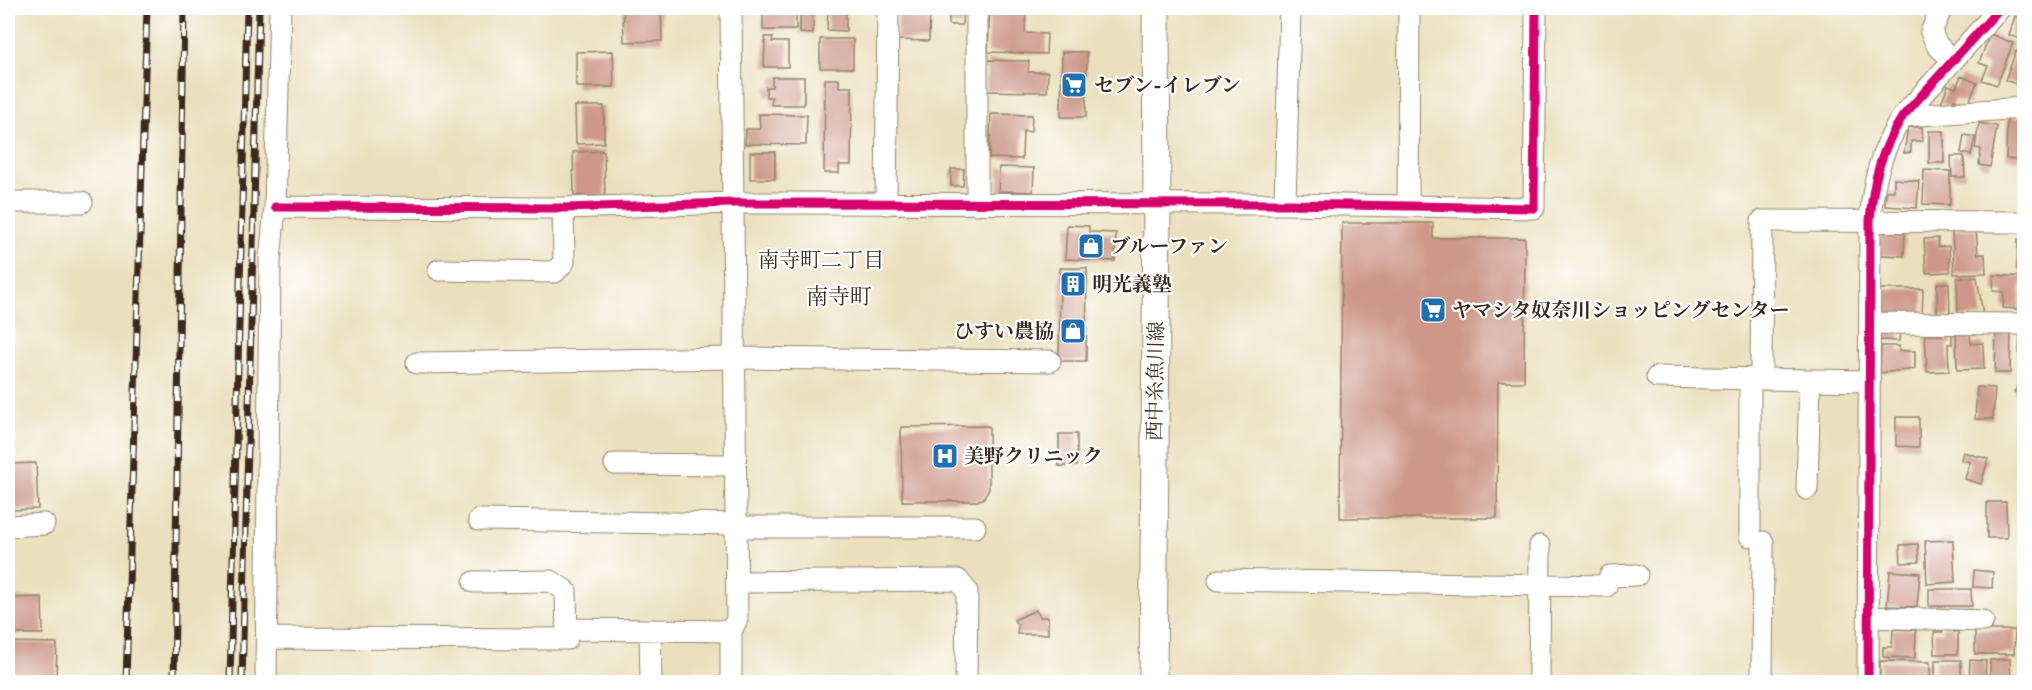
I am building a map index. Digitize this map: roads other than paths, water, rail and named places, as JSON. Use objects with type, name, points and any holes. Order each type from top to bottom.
[{"type":"main road","name":"西中糸魚川線","points":[[1153,682],[1157,204],[1156,8]]},
{"type":"street","points":[[266,682],[270,261],[275,207],[280,8]]},
{"type":"street","points":[[731,8],[737,582],[737,619],[731,631],[731,682]]},
{"type":"street","points":[[886,204],[888,8]]},
{"type":"street","points":[[977,8],[977,204]]},
{"type":"street","points":[[1285,204],[1290,8]]},
{"type":"street","points":[[1408,206],[1409,8]]},
{"type":"street","points":[[275,207],[563,208],[732,203],[1285,204],[1534,208],[1536,8]]},
{"type":"street","points":[[1942,8],[1931,32],[1937,45],[1952,60]]},
{"type":"street","points":[[1868,682],[1870,220],[1873,187],[1890,135],[1903,116],[2000,8]]},
{"type":"street","points":[[1903,116],[2025,108]]},
{"type":"street","points":[[8,202],[82,202]]},
{"type":"street","points":[[440,270],[555,272],[564,262],[563,208]]},
{"type":"street","points":[[1762,682],[1755,379],[1762,221],[2025,222]]},
{"type":"street","points":[[1870,323],[2025,324]]},
{"type":"street","points":[[417,363],[733,357],[1050,361]]},
{"type":"street","points":[[1657,377],[1870,381]]},
{"type":"street","points":[[1807,489],[1810,380]]},
{"type":"street","points":[[615,465],[734,465]]},
{"type":"street","points":[[478,520],[735,526],[975,527]]},
{"type":"street","points":[[8,526],[44,524]]},
{"type":"street","points":[[1539,682],[1540,546]]},
{"type":"street","points":[[1219,580],[1606,585],[1610,576],[1637,574]]},
{"type":"street","points":[[737,582],[958,580],[967,591],[966,682]]},
{"type":"street","points":[[267,638],[567,639],[566,591],[551,581],[474,582]]},
{"type":"street","points":[[1869,617],[1983,621]]},
{"type":"street","points":[[567,629],[731,631]]},
{"type":"street","points":[[650,631],[651,682]]},
{"type":"railway","points":[[126,682],[147,8]]},
{"type":"railway","points":[[174,682],[184,8]]},
{"type":"railway","points":[[230,682],[247,8]]},
{"type":"railway","points":[[242,682],[259,8]]},
{"type":"place","name":"セブン-イレブン","points":[[1074,85]]},
{"type":"place","name":"ブルーファン","points":[[1091,246]]},
{"type":"place","name":"明光義塾","points":[[1073,284]]},
{"type":"place","name":"ヤマシタ奴奈川ショッピングセンター","points":[[1433,310]]},
{"type":"place","name":"ひすい農協","points":[[1073,331]]},
{"type":"place","name":"美野クリニック","points":[[945,456]]},
{"type":"district","name":"南寺町二丁目","points":[[821,260]]},
{"type":"district","name":"南寺町","points":[[839,296]]}]
